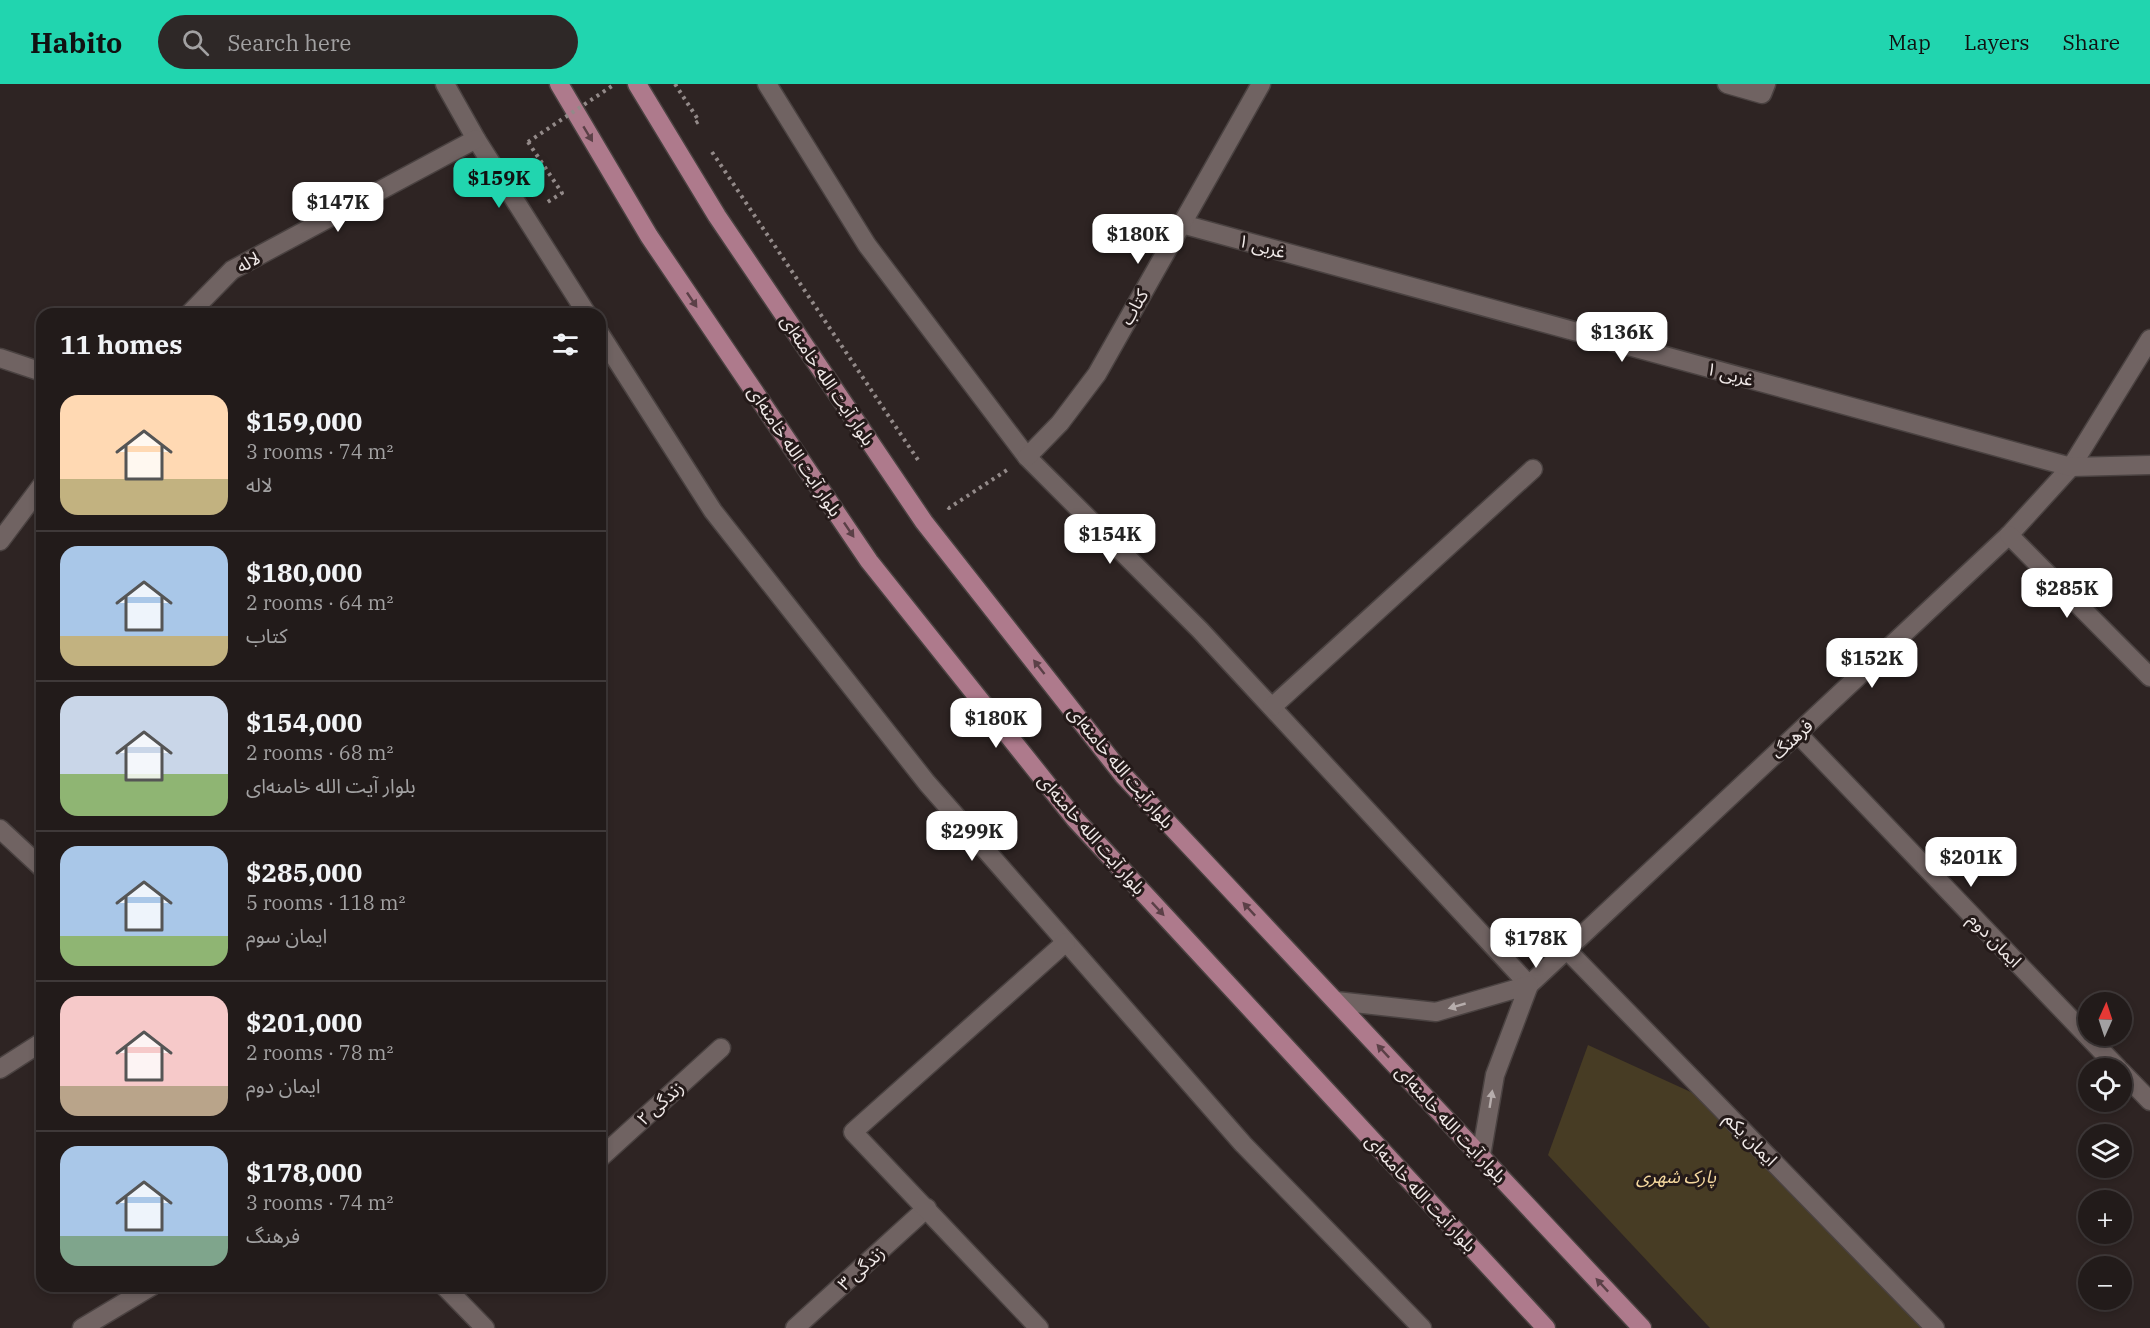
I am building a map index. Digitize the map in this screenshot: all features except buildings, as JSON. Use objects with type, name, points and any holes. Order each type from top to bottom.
[{"type":"main road","name":"بلوار آیت الله خامنه‌ای","points":[[559,84],[649,236],[869,561],[1075,819],[1546,1328]]},
{"type":"main road","name":"بلوار آیت‌ الله خامنه‌ای","points":[[637,84],[717,216],[924,522],[1123,774],[1642,1328]]},
{"type":"street","points":[[446,84],[476,139],[583,308]]},
{"type":"street","points":[[766,84],[867,245],[1027,457],[1200,630],[1529,986]]},
{"type":"street","name":"کتاب","points":[[1027,457],[1060,423],[1097,374],[1262,84]]},
{"type":"street","points":[[1727,84],[1764,89]]},
{"type":"street","name":"لاله","points":[[195,308],[232,270],[476,139]]},
{"type":"street","name":"غربی ۱","points":[[1182,224],[2071,467],[2150,465]]},
{"type":"street","name":"فرهنگ","points":[[1529,986],[2009,535],[2071,467],[2150,339]]},
{"type":"street","points":[[606,343],[713,511],[927,783],[1243,1144],[1422,1328]]},
{"type":"street","points":[[0,358],[36,370]]},
{"type":"street","points":[[1272,707],[1533,469]]},
{"type":"street","points":[[0,542],[36,493]]},
{"type":"street","points":[[2009,535],[2150,677]]},
{"type":"street","name":"ایمان دوم","points":[[1798,734],[2108,1058]]},
{"type":"street","points":[[0,829],[36,862]]},
{"type":"street","points":[[1039,1328],[853,1132],[1066,942]]},
{"type":"street","name":"ایمان یکم","points":[[1567,950],[1935,1328]]},
{"type":"street","points":[[1336,1001],[1436,1012],[1529,986]]},
{"type":"street","points":[[1481,1156],[1495,1075],[1529,986]]},
{"type":"street","points":[[0,1069],[36,1046]]},
{"type":"street","name":"زندگی ۲","points":[[606,1153],[721,1048]]},
{"type":"street","name":"ایمان دوم","points":[[2132,1082],[2150,1101]]},
{"type":"street","name":"زندگی ۳","points":[[795,1328],[927,1208]]},
{"type":"street","points":[[82,1328],[142,1292]]},
{"type":"street","points":[[454,1292],[484,1328]]},
{"type":"path","points":[[562,193],[528,142],[615,84]]},
{"type":"path","points":[[675,84],[699,121],[694,124],[688,116]]},
{"type":"path","points":[[707,144],[923,469]]},
{"type":"path","points":[[943,498],[950,508],[1027,457]]},
{"type":"green space","name":"پارک شهری","points":[[1588,1045],[1717,1104],[1924,1328],[1710,1328],[1548,1155]]}]
